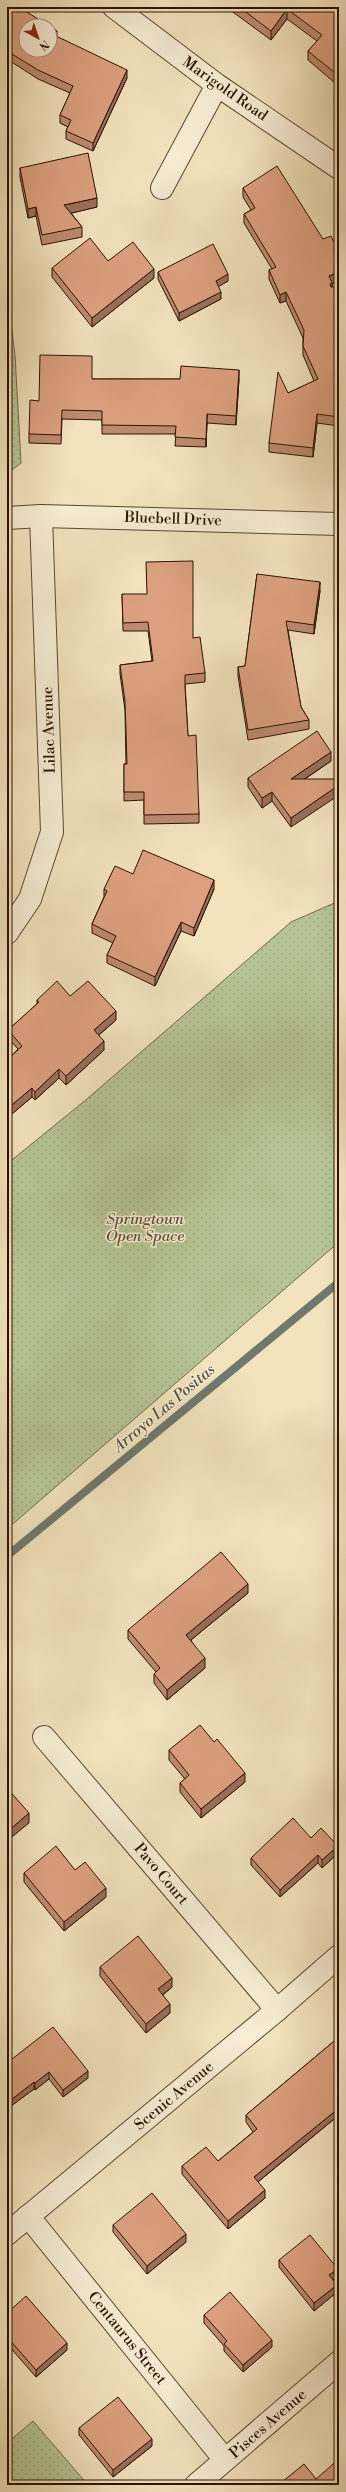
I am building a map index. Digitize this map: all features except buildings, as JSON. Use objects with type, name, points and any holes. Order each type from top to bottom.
[{"type":"street","name":"Marigold Road","points":[[114,7],[217,85],[339,168]]},
{"type":"street","points":[[162,188],[217,85]]},
{"type":"street","name":"Bluebell Drive","points":[[7,518],[41,516],[339,524]]},
{"type":"street","name":"Lilac Avenue","points":[[7,933],[30,899],[52,832],[41,516]]},
{"type":"street","name":"Pavo Court","points":[[44,1737],[277,2010]]},
{"type":"street","name":"Scenic Avenue","points":[[7,2234],[277,2010],[339,1956]]},
{"type":"street","name":"Centaurus Street","points":[[28,2216],[225,2460]]},
{"type":"street","name":"Pisces Avenue","points":[[196,2485],[339,2362]]},
{"type":"green space","points":[[7,290],[15,355],[21,463],[7,474]]},
{"type":"green space","name":"Springtown Open Space","points":[[339,901],[339,1242],[7,1529],[7,1164],[87,1099],[291,922]]},
{"type":"green space","points":[[33,2421],[88,2485],[7,2485],[7,2443]]},
{"type":"waterway","name":"Arroyo Las Positas","points":[[7,1556],[339,1282]]}]
